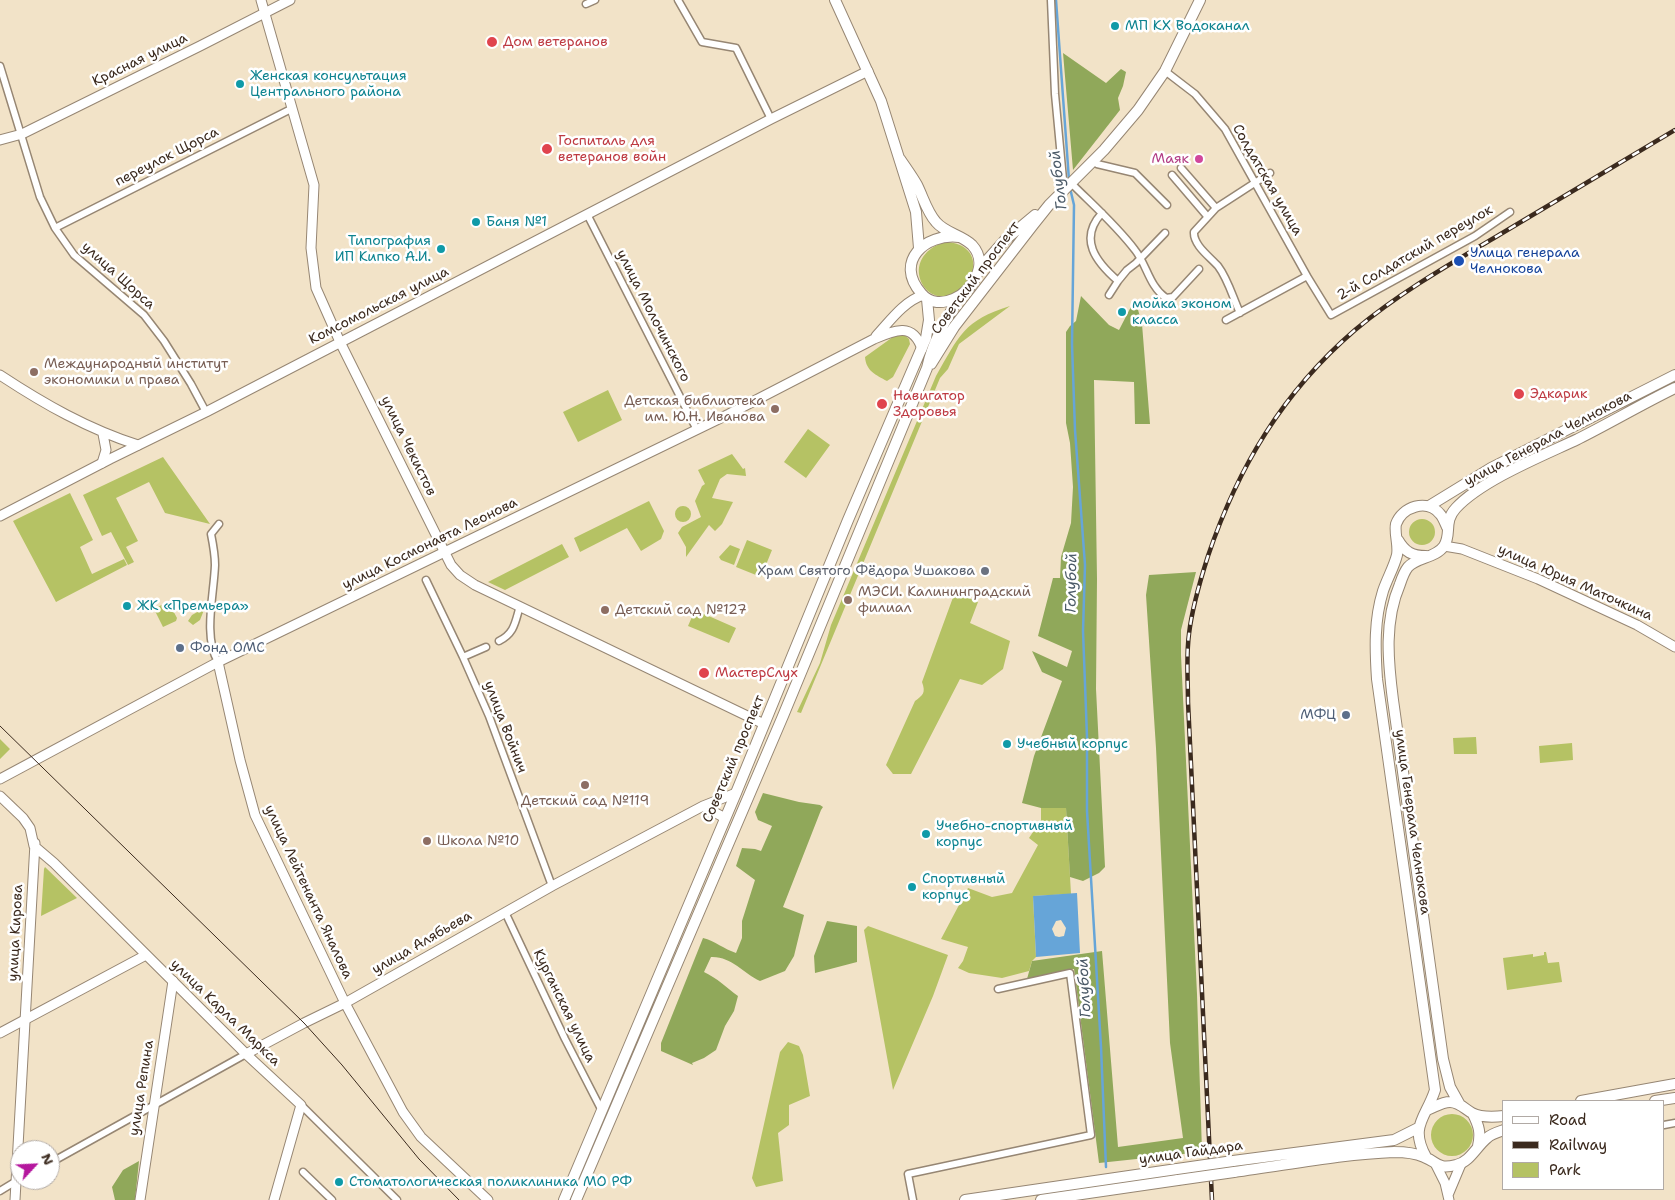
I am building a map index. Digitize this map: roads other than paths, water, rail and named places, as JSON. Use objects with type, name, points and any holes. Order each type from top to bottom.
[{"type":"main road","name":"улица Чекистов","points":[[261,0],[314,185],[311,248],[316,288],[340,342],[451,565],[476,585],[764,724]]},
{"type":"main road","name":"Красная улица","points":[[0,140],[22,134],[290,0]]},
{"type":"main road","points":[[835,0],[881,102],[916,212],[919,248],[912,261],[911,273],[915,286],[925,297],[938,302],[948,301],[960,296],[976,278],[980,268],[978,257],[972,245],[936,222],[900,159]]},
{"type":"main road","name":"Советский проспект","points":[[980,268],[1005,240],[1049,205],[1096,162],[1138,110],[1165,71],[1200,0]]},
{"type":"main road","name":"Комсомольская улица","points":[[0,516],[206,412],[771,119],[868,71]]},
{"type":"main road","name":"Советский проспект","points":[[927,368],[954,327],[1049,205]]},
{"type":"main road","points":[[919,248],[941,238],[949,236],[959,237]]},
{"type":"main road","name":"Советский проспект","points":[[576,1200],[787,708],[927,368],[931,351],[945,320],[960,296]]},
{"type":"main road","name":"Советский проспект","points":[[564,1200],[736,793],[848,520],[922,350],[928,327],[925,297]]},
{"type":"main road","name":"улица Космонавта Леонова","points":[[874,338],[912,299],[925,297]]},
{"type":"main road","name":"улица Космонавта Леонова","points":[[0,779],[218,662],[698,430],[874,338],[896,329],[911,332],[922,350]]},
{"type":"main road","points":[[0,375],[43,403],[103,434],[138,445]]},
{"type":"main road","name":"улица Генерала Челнокова","points":[[1428,1110],[1436,1090],[1377,679],[1376,619],[1382,594],[1397,552],[1396,526],[1403,513],[1411,508],[1429,506],[1490,468],[1675,375]]},
{"type":"main road","name":"улица Генерала Челнокова","points":[[1460,1105],[1450,1087],[1444,1060],[1389,671],[1390,617],[1398,587],[1412,563],[1444,546],[1450,516],[1456,508],[1482,488],[1675,388]]},
{"type":"main road","points":[[102,463],[106,450],[103,434]]},
{"type":"main road","points":[[1429,506],[1440,513],[1448,531]]},
{"type":"main road","name":"улица Юрия Маточкина","points":[[1448,531],[1462,549]]},
{"type":"main road","points":[[1397,539],[1403,548],[1414,556],[1428,556]]},
{"type":"main road","name":"улица Юрия Маточкина","points":[[1444,546],[1462,549],[1538,579],[1637,625],[1675,647]]},
{"type":"main road","name":"улица Лейтенанта Яналова","points":[[218,662],[240,760],[255,815],[345,1003],[403,1112],[420,1137],[488,1200]]},
{"type":"main road","points":[[1388,754],[1392,750],[1396,750],[1401,757]]},
{"type":"main road","points":[[0,789],[28,818],[33,826],[34,846]]},
{"type":"main road","name":"улица Алябьева","points":[[246,1054],[345,1003],[552,886],[704,806],[736,793]]},
{"type":"main road","points":[[0,796],[23,818],[30,828],[34,846]]},
{"type":"main road","points":[[704,806],[725,818]]},
{"type":"main road","name":"улица Карла Маркса","points":[[34,846],[54,863],[246,1054],[301,1105]]},
{"type":"main road","name":"улица Кирова","points":[[20,1140],[34,846]]},
{"type":"main road","points":[[0,1033],[146,955]]},
{"type":"main road","name":"улица Репина","points":[[140,1200],[173,981]]},
{"type":"main road","points":[[1587,1100],[1675,1084]]},
{"type":"main road","points":[[1662,1100],[1675,1098]]},
{"type":"main road","points":[[1426,1157],[1420,1146],[1418,1128],[1422,1117],[1428,1110],[1440,1104],[1451,1102],[1460,1105],[1473,1114],[1502,1116]]},
{"type":"main road","points":[[274,1200],[301,1105]]},
{"type":"main road","points":[[1473,1114],[1479,1125],[1478,1147]]},
{"type":"main road","name":"улица Гайдара","points":[[965,1200],[1394,1140],[1418,1128]]},
{"type":"main road","points":[[1436,1165],[1444,1167],[1461,1164],[1468,1160],[1488,1136],[1502,1131]]},
{"type":"main road","name":"улица Гайдара","points":[[1041,1200],[1234,1172],[1387,1153],[1413,1153],[1426,1157],[1436,1165]]},
{"type":"main road","points":[[1449,1198],[1461,1164]]},
{"type":"main road","points":[[1436,1165],[1449,1198]]},
{"type":"street","points":[[586,4],[595,0]]},
{"type":"street","points":[[678,0],[702,42],[736,48],[771,119]]},
{"type":"street","points":[[1051,0],[1054,94],[1069,185],[1123,234],[1140,259],[1153,286],[1166,298],[1173,296],[1199,269]]},
{"type":"street","name":"улица Щорса","points":[[0,66],[40,197],[55,228],[74,256],[144,315],[182,370],[206,412]]},
{"type":"street","name":"Солдатская улица","points":[[1165,71],[1195,94],[1225,129],[1307,276],[1331,315]]},
{"type":"street","name":"переулок Щорса","points":[[55,228],[291,109]]},
{"type":"street","points":[[1096,162],[1135,173],[1167,205]]},
{"type":"street","points":[[1181,168],[1216,208]]},
{"type":"street","points":[[1240,312],[1218,267],[1205,254],[1194,237],[1194,232],[1216,208],[1270,173]]},
{"type":"street","points":[[1172,176],[1207,216]]},
{"type":"street","name":"2-й Солдатский переулок","points":[[1331,315],[1475,236],[1510,212]]},
{"type":"street","points":[[1102,213],[1091,228],[1092,249],[1102,267],[1118,281]]},
{"type":"street","name":"улица Молочинского","points":[[587,214],[698,430]]},
{"type":"street","points":[[1109,295],[1127,270],[1165,233]]},
{"type":"street","points":[[1226,320],[1307,276]]},
{"type":"street","name":"улица Лейтенанта Яналова","points":[[218,662],[212,653],[211,638],[214,567],[211,534],[219,524]]},
{"type":"street","name":"улица Войнич","points":[[426,580],[489,716],[552,886]]},
{"type":"street","points":[[499,641],[513,631],[520,606]]},
{"type":"street","points":[[463,657],[486,647]]},
{"type":"street","name":"Курганская улица","points":[[505,912],[565,1039],[602,1111]]},
{"type":"street","points":[[913,1200],[908,1174],[1091,1135],[1070,973],[998,989]]},
{"type":"street","name":"улица Алябьева","points":[[60,1157],[246,1054]]},
{"type":"street","name":"улица Карла Маркса","points":[[301,1105],[397,1200]]},
{"type":"street","points":[[304,1172],[332,1200]]},
{"type":"water","points":[[1077,893],[1080,953],[1036,957],[1033,896]],"holes":[[[1061,920],[1066,928],[1064,936],[1059,937],[1055,936],[1052,929],[1056,921]]]},
{"type":"waterway","name":"Голубой","points":[[1056,0],[1069,180]]},
{"type":"waterway","name":"Голубой","points":[[1070,188],[1074,205],[1072,344],[1075,430],[1085,565],[1083,631],[1087,737],[1087,811],[1106,1167]]},
{"type":"tram line","points":[[0,726],[304,1023],[342,1065],[419,1159],[459,1200]]},
{"type":"railway","points":[[1212,1200],[1188,702],[1188,651],[1194,604],[1220,523],[1249,462],[1285,405],[1329,354],[1355,330],[1372,316],[1425,280],[1675,130]]},
{"type":"place","name":"МП КХ Водоканал","points":[[1115,26]]},
{"type":"place","name":"Дом ветеранов","points":[[492,42]]},
{"type":"place","name":"Женская консультация Центрального района","points":[[240,84]]},
{"type":"place","name":"Госпиталь для ветеранов войн","points":[[547,149]]},
{"type":"place","name":"Маяк","points":[[1199,159]]},
{"type":"place","name":"Баня №1","points":[[476,222]]},
{"type":"place","name":"Типография ИП Кипко А.И.","points":[[441,249]]},
{"type":"place","name":"Улица генерала Челнокова","points":[[1459,261]]},
{"type":"place","name":"мойка эконом класса","points":[[1122,312]]},
{"type":"place","name":"Международный институт экономики и права","points":[[34,372]]},
{"type":"place","name":"Эдкарик","points":[[1519,394]]},
{"type":"place","name":"Навигатор Здоровья","points":[[882,404]]},
{"type":"place","name":"Детская библиотека им. Ю.Н. Иванова","points":[[775,409]]},
{"type":"place","name":"Храм Святого Фёдора Ушакова","points":[[985,571]]},
{"type":"place","name":"МЭСИ. Калининградский филиал","points":[[848,600]]},
{"type":"place","name":"ЖК «Премьера»","points":[[127,606]]},
{"type":"place","name":"Детский сад №127","points":[[605,610]]},
{"type":"place","name":"Фонд ОМС","points":[[180,648]]},
{"type":"place","name":"МастерСлух","points":[[704,673]]},
{"type":"place","name":"МФЦ","points":[[1346,715]]},
{"type":"place","name":"Учебный корпус","points":[[1007,744]]},
{"type":"place","name":"Детский сад №119","points":[[585,785]]},
{"type":"place","name":"Учебно-спортивный корпус","points":[[926,834]]},
{"type":"place","name":"Школа №10","points":[[427,841]]},
{"type":"place","name":"Спортивный корпус","points":[[912,887]]},
{"type":"place","name":"Стоматологическая поликлиника МО РФ","points":[[339,1182]]}]
